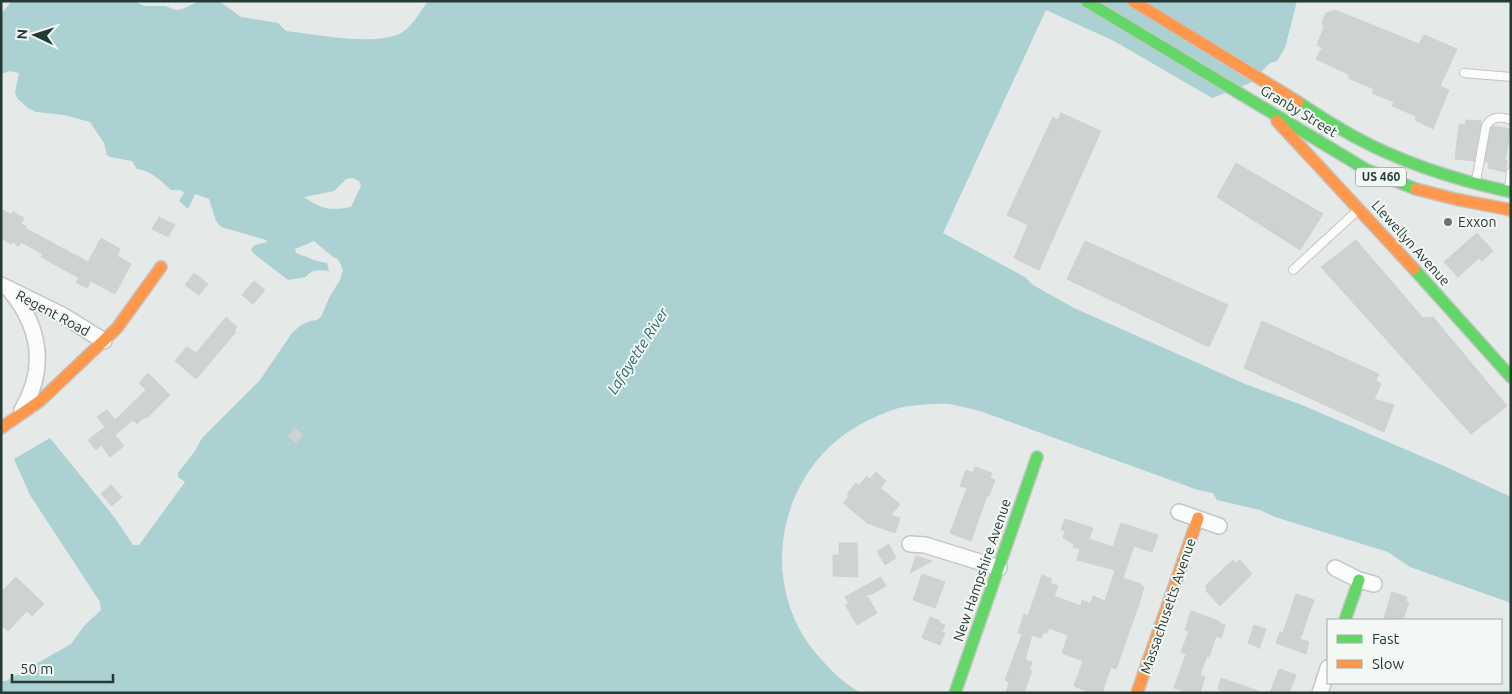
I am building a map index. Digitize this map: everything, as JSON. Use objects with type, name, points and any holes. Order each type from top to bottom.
[{"type":"street","name":"Granby Street","points":[[1086,1],[1391,182],[1413,190],[1508,210]]},
{"type":"street","name":"Granby Street","points":[[1133,1],[1277,90],[1376,148],[1421,168],[1509,192]]},
{"type":"street","name":"Llewellyn Avenue","points":[[1266,109],[1359,208],[1511,377]]},
{"type":"street","points":[[1,428],[40,401],[117,328],[161,267]]},
{"type":"street","points":[[6,287],[28,316],[36,342],[37,365],[35,382],[19,416]]},
{"type":"street","name":"Regent Road","points":[[6,287],[62,315],[104,341]]},
{"type":"street","name":"New Hampshire Avenue","points":[[955,693],[1037,457]]},
{"type":"street","points":[[1179,512],[1220,526]]},
{"type":"street","name":"Massachusetts Avenue","points":[[1137,693],[1198,518]]},
{"type":"street","points":[[910,544],[925,545],[999,568]]},
{"type":"street","points":[[1335,568],[1359,580],[1374,584]]},
{"type":"street","points":[[1345,619],[1359,580]]},
{"type":"street","points":[[1320,693],[1327,671]]},
{"type":"lane","points":[[1464,73],[1511,77]]},
{"type":"lane","points":[[1472,203],[1486,126],[1490,119],[1496,117],[1511,120]]},
{"type":"lane","points":[[1508,210],[1511,172]]},
{"type":"lane","points":[[1293,270],[1359,208]]},
{"type":"water","name":"Lafayette River","points":[[134,1],[144,6],[165,6],[176,10],[200,1],[219,1],[241,17],[278,23],[286,31],[330,37],[380,39],[394,36],[407,29],[428,1],[1297,1],[1285,48],[1277,61],[1270,63],[1250,83],[1212,98],[1114,41],[1046,10],[943,233],[1025,277],[1033,285],[1074,308],[1245,384],[1302,405],[1511,497],[1511,603],[1410,567],[1388,552],[1275,517],[1260,510],[1217,500],[1213,493],[1198,490],[980,411],[950,404],[929,404],[903,407],[885,413],[863,423],[834,443],[811,469],[794,498],[785,531],[782,565],[787,598],[800,630],[830,669],[844,682],[861,693],[1,693],[1,681],[6,681],[71,644],[84,626],[101,610],[100,602],[30,495],[14,459],[50,438],[115,518],[133,545],[139,545],[185,482],[178,477],[178,473],[195,451],[202,438],[260,380],[292,333],[301,325],[317,320],[322,315],[330,296],[340,280],[343,270],[338,259],[314,241],[295,249],[296,253],[327,263],[329,271],[316,271],[306,277],[288,280],[253,253],[251,249],[255,245],[267,242],[266,240],[221,227],[216,221],[209,199],[195,194],[188,209],[179,201],[184,193],[181,190],[171,190],[152,174],[137,169],[132,161],[107,155],[104,143],[90,122],[64,115],[36,112],[28,108],[17,98],[15,92],[19,73],[10,71],[1,74],[1,14],[11,2]],"holes":[[[353,178],[359,181],[361,186],[351,207],[326,208],[304,197],[334,191],[346,179]]]},
{"type":"building","points":[[1335,10],[1419,44],[1424,35],[1457,49],[1440,86],[1449,90],[1433,129],[1415,120],[1416,116],[1392,106],[1394,102],[1372,93],[1374,89],[1348,78],[1350,75],[1316,59],[1322,48],[1317,45],[1324,27],[1322,22],[1326,13]]},
{"type":"building","points":[[1061,113],[1101,131],[1039,270],[1014,258],[1028,225],[1007,215],[1053,117],[1058,120]]},
{"type":"building","points":[[1466,120],[1481,121],[1474,161],[1455,159],[1459,124],[1465,125]]},
{"type":"building","points":[[1494,126],[1511,129],[1505,160],[1507,161],[1505,172],[1488,168],[1489,163],[1485,162],[1491,128]]},
{"type":"building","points":[[1236,163],[1323,214],[1300,250],[1217,197]]},
{"type":"building","points":[[1,209],[12,215],[13,212],[24,218],[21,224],[26,226],[25,228],[88,262],[101,238],[120,249],[117,256],[131,264],[115,294],[91,281],[87,288],[76,282],[79,278],[41,257],[43,254],[21,242],[19,246],[1,238]]},
{"type":"building","points":[[159,217],[175,225],[168,237],[152,229]]},
{"type":"building","points":[[1477,233],[1493,251],[1482,261],[1479,258],[1458,277],[1444,262]]},
{"type":"building","points":[[1356,240],[1423,318],[1433,317],[1507,406],[1471,434],[1321,267]]},
{"type":"building","points":[[1085,241],[1228,305],[1209,347],[1067,279]]},
{"type":"building","points":[[194,273],[208,284],[199,295],[185,285]]},
{"type":"building","points":[[254,281],[265,290],[253,304],[242,295]]},
{"type":"building","points":[[226,317],[237,327],[234,331],[236,332],[196,379],[175,361],[187,347],[196,353]]},
{"type":"building","points":[[1262,321],[1379,374],[1376,380],[1381,384],[1374,399],[1394,405],[1384,432],[1244,368]]},
{"type":"building","points":[[148,373],[170,395],[147,418],[145,417],[137,424],[133,420],[115,435],[124,446],[110,457],[101,445],[96,450],[88,440],[105,427],[97,417],[107,410],[115,420],[146,390],[139,383]]},
{"type":"building","points":[[295,428],[303,435],[296,443],[288,436]]},
{"type":"building","points":[[975,467],[992,473],[990,478],[995,480],[989,496],[987,496],[971,541],[950,533],[967,488],[960,486],[966,470],[973,473]]},
{"type":"building","points":[[876,472],[886,481],[880,488],[900,504],[891,515],[900,518],[895,533],[867,523],[843,503],[849,496],[847,494],[856,483],[859,485],[867,476],[870,479]]},
{"type":"building","points":[[111,485],[122,497],[112,506],[101,494]]},
{"type":"building","points":[[1065,519],[1093,528],[1089,539],[1113,547],[1121,523],[1158,535],[1152,552],[1134,546],[1123,578],[1141,584],[1144,587],[1139,604],[1116,669],[1111,667],[1102,693],[1091,693],[1074,686],[1083,661],[1062,653],[1068,635],[1049,628],[1047,633],[1044,632],[1041,638],[1032,635],[1025,660],[1032,662],[1029,670],[1032,670],[1024,693],[1006,693],[1009,682],[1005,680],[1022,634],[1018,633],[1024,614],[1028,616],[1042,575],[1052,579],[1050,583],[1058,586],[1054,596],[1081,606],[1082,600],[1091,604],[1093,596],[1105,601],[1115,570],[1077,560],[1080,549],[1073,547],[1074,544],[1063,538],[1065,531],[1061,529]]},
{"type":"building","points":[[839,543],[857,543],[858,577],[833,576],[833,555],[839,555]]},
{"type":"building","points":[[889,544],[896,558],[885,565],[877,551]]},
{"type":"building","points":[[916,556],[932,561],[910,573]]},
{"type":"building","points":[[1233,560],[1236,563],[1240,560],[1252,574],[1220,606],[1206,591],[1205,586]]},
{"type":"building","points":[[922,574],[945,582],[935,608],[913,600]]},
{"type":"building","points":[[16,577],[44,604],[32,616],[27,611],[8,631],[1,625],[1,592]]},
{"type":"building","points":[[881,577],[886,586],[870,595],[866,594],[877,613],[857,625],[845,605],[849,604],[845,597]]},
{"type":"building","points":[[1392,592],[1407,597],[1406,602],[1409,602],[1403,619],[1384,618]]},
{"type":"building","points":[[1296,594],[1314,600],[1300,639],[1309,642],[1306,654],[1276,643],[1280,632],[1283,633]]},
{"type":"building","points":[[1191,611],[1225,625],[1221,638],[1216,636],[1200,675],[1205,677],[1200,693],[1181,693],[1182,690],[1174,688],[1186,654],[1181,652],[1189,631],[1185,630]]},
{"type":"building","points":[[930,617],[945,625],[942,632],[945,633],[940,645],[922,638]]},
{"type":"building","points":[[1254,625],[1266,629],[1259,649],[1248,643]]},
{"type":"building","points":[[1279,669],[1296,675],[1289,693],[1270,693]]},
{"type":"building","points":[[1221,678],[1258,691],[1257,693],[1227,693],[1218,689]]},
{"type":"traffic: fast","points":[[1086,1],[1367,170],[1416,189]]},
{"type":"traffic: fast","points":[[1298,102],[1325,120],[1372,146],[1430,170],[1511,192]]},
{"type":"traffic: fast","points":[[1414,269],[1511,377]]},
{"type":"traffic: fast","points":[[955,693],[1037,457]]},
{"type":"traffic: fast","points":[[1345,619],[1359,580]]},
{"type":"traffic: slow","points":[[1133,1],[1298,102]]},
{"type":"traffic: slow","points":[[1277,121],[1414,269]]},
{"type":"traffic: slow","points":[[1416,189],[1511,210]]},
{"type":"traffic: slow","points":[[1,428],[40,401],[117,328],[161,267]]},
{"type":"traffic: slow","points":[[1137,693],[1198,518]]},
{"type":"place","name":"Exxon","points":[[1448,222]]}]
